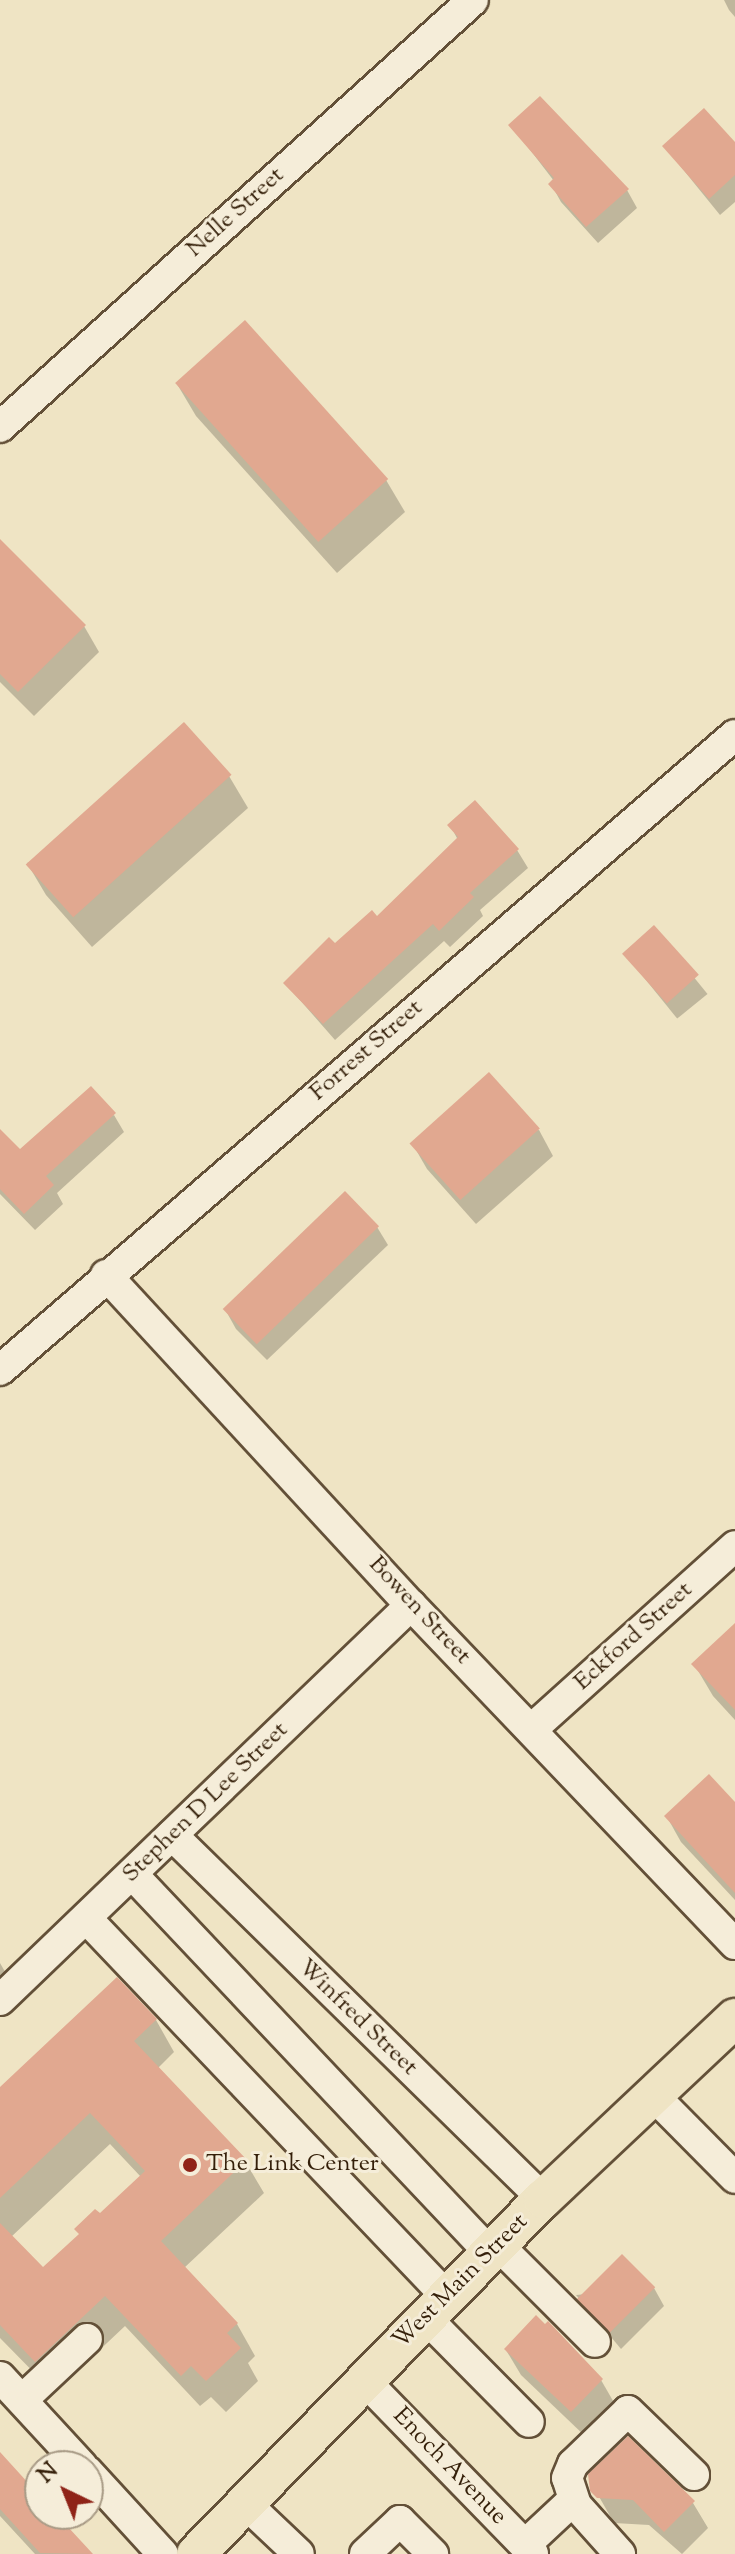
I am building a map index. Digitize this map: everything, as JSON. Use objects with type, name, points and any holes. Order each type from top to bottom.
[{"type":"main road","name":"West Main Street","points":[[189,2554],[245,2503],[543,2199],[735,2018]]},
{"type":"street","name":"Nelle Street","points":[[0,427],[473,0]]},
{"type":"street","name":"Forrest Street","points":[[0,1370],[106,1275],[735,735]]},
{"type":"street","name":"Bowen Street","points":[[106,1275],[411,1605],[735,1944]]},
{"type":"street","name":"Eckford Street","points":[[532,1729],[735,1546]]},
{"type":"street","name":"Stephen D Lee Street","points":[[0,2000],[411,1605]]},
{"type":"street","name":"Winfred Street","points":[[172,1835],[543,2199]]},
{"type":"street","points":[[132,1874],[494,2249],[595,2342]]},
{"type":"street","points":[[86,1918],[436,2307],[529,2422]]},
{"type":"street","points":[[652,2094],[735,2178]]},
{"type":"street","points":[[22,2400],[87,2339]]},
{"type":"street","points":[[0,2377],[67,2450]]},
{"type":"street","name":"Enoch Avenue","points":[[365,2381],[529,2550]]},
{"type":"street","points":[[620,2554],[576,2505],[567,2478],[573,2464],[628,2411],[694,2475]]},
{"type":"street","points":[[104,2485],[189,2554]]},
{"type":"street","points":[[245,2503],[299,2554]]},
{"type":"street","points":[[529,2550],[569,2504],[576,2505]]},
{"type":"street","points":[[365,2554],[400,2521],[433,2554]]},
{"type":"building","points":[[540,96],[629,189],[586,227],[548,184],[554,178],[508,125]]},
{"type":"building","points":[[704,108],[735,142],[735,175],[709,199],[662,146]]},
{"type":"building","points":[[245,320],[388,479],[318,542],[175,383]]},
{"type":"building","points":[[0,539],[86,625],[18,692],[0,674]]},
{"type":"building","points":[[184,722],[232,775],[73,917],[26,865]]},
{"type":"building","points":[[475,800],[519,849],[470,893],[474,897],[439,931],[433,924],[323,1024],[283,983],[329,937],[335,943],[372,910],[377,916],[458,837],[447,825]]},
{"type":"building","points":[[654,925],[699,975],[667,1004],[622,954]]},
{"type":"building","points":[[489,1072],[540,1128],[460,1200],[409,1144]]},
{"type":"building","points":[[91,1086],[116,1113],[46,1176],[54,1185],[24,1214],[0,1189],[0,1129],[20,1149]]},
{"type":"building","points":[[345,1191],[379,1226],[257,1344],[223,1309]]},
{"type":"building","points":[[735,1623],[735,1710],[691,1664]]},
{"type":"building","points":[[709,1774],[735,1802],[735,1893],[664,1816]]},
{"type":"building","name":"The Link Center","points":[[117,1977],[157,2019],[134,2041],[247,2160],[161,2241],[238,2323],[227,2333],[241,2348],[206,2381],[191,2366],[181,2376],[105,2296],[35,2362],[0,2325],[0,2223],[43,2267],[79,2234],[74,2229],[95,2209],[100,2213],[145,2171],[90,2113],[0,2198],[0,2087]]},
{"type":"building","points":[[622,2254],[655,2287],[610,2332],[577,2299]]},
{"type":"building","points":[[536,2315],[545,2324],[548,2321],[603,2379],[571,2412],[504,2349]]},
{"type":"building","points":[[628,2436],[695,2501],[664,2532],[633,2500],[597,2498],[590,2491],[588,2474]]},
{"type":"building","points":[[0,2452],[24,2478],[24,2530],[71,2530],[93,2554],[40,2553],[0,2509]]},
{"type":"place","name":"The Link Center","points":[[190,2165]]}]
